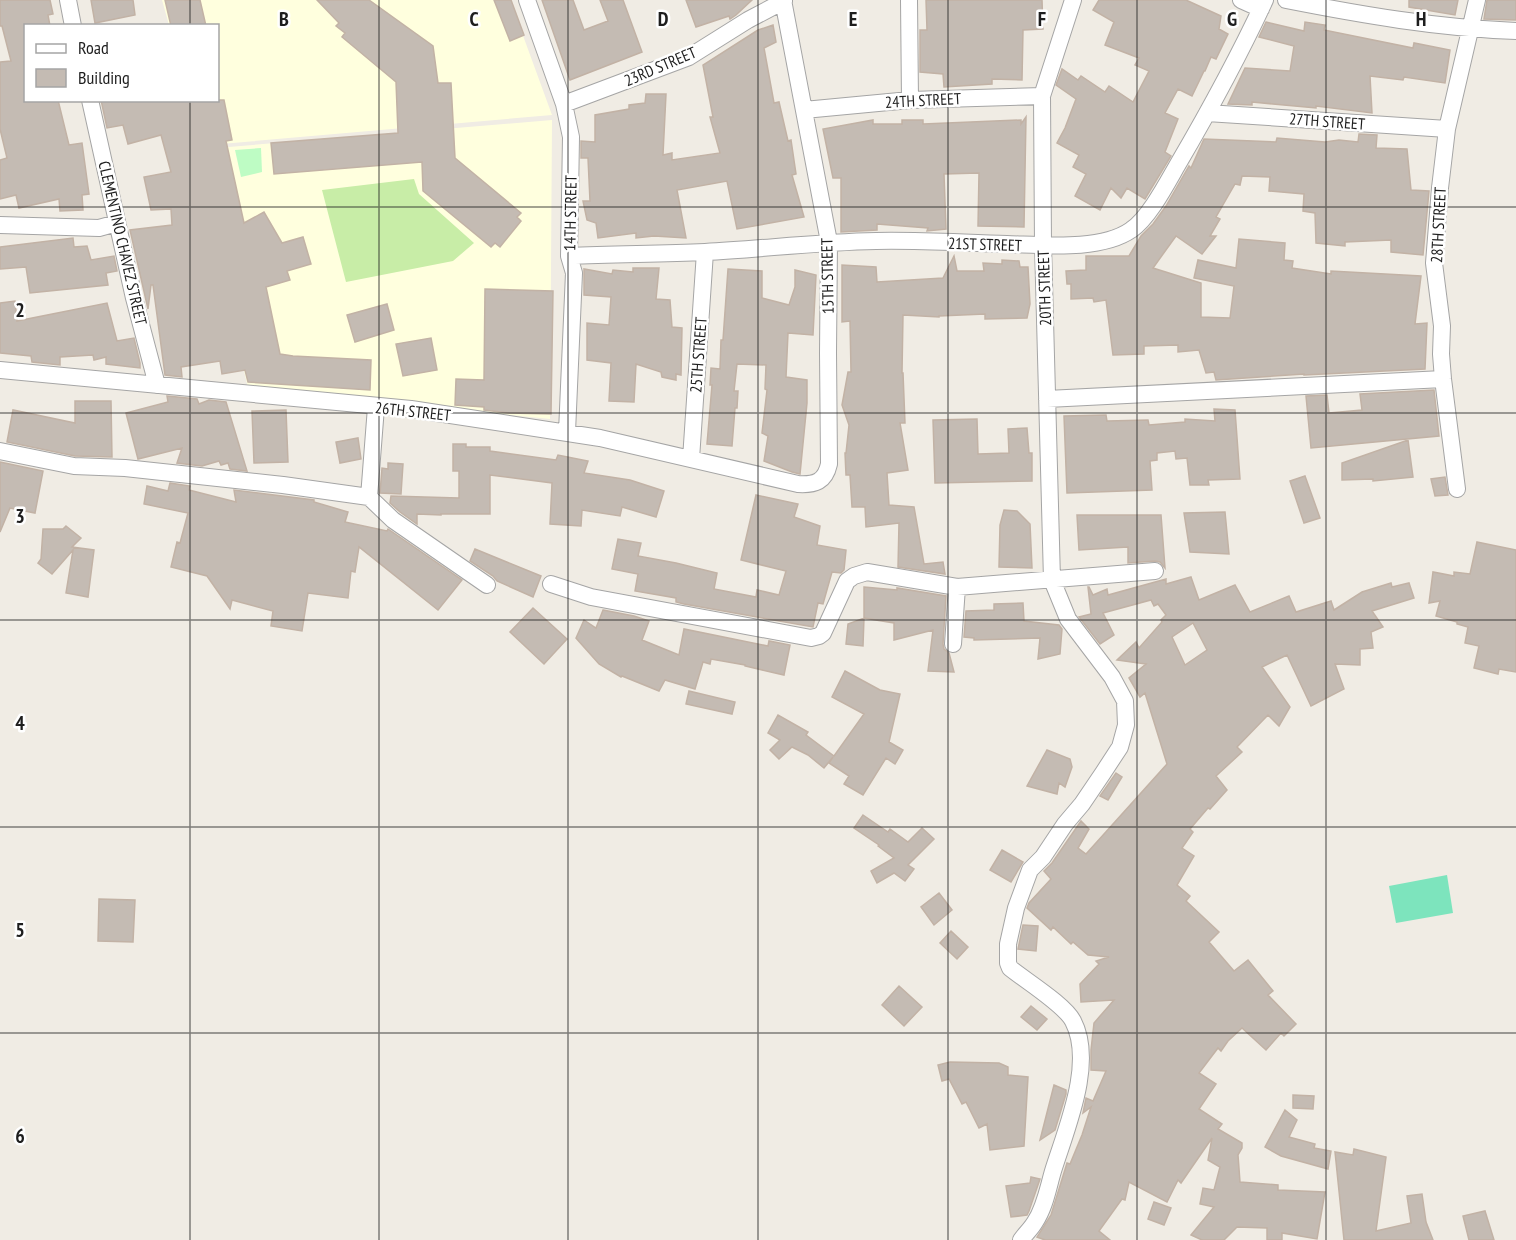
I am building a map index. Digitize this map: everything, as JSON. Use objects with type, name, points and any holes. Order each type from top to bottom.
[{"type":"street","points":[[68,0],[74,24]]},
{"type":"street","name":"14TH STREET","points":[[527,0],[564,104],[571,137],[569,256],[573,273],[567,432]]},
{"type":"street","points":[[909,0],[910,100]]},
{"type":"street","name":"20TH STREET","points":[[1052,580],[1043,245],[1042,96],[1073,0]]},
{"type":"street","points":[[1241,0],[1263,4]]},
{"type":"street","points":[[1286,0],[1353,14],[1471,29],[1516,31]]},
{"type":"street","name":"28TH STREET","points":[[1457,489],[1443,379],[1442,326],[1434,263],[1447,129],[1477,0]]},
{"type":"street","name":"23RD STREET","points":[[564,104],[689,57],[783,1]]},
{"type":"street","name":"15TH STREET","points":[[783,1],[829,242],[829,464],[828,471],[820,480]]},
{"type":"street","name":"21ST STREET","points":[[569,256],[705,252],[829,242],[1086,244],[1106,242],[1120,237],[1133,230],[1142,221],[1167,184],[1208,113],[1263,4]]},
{"type":"street","name":"24TH STREET","points":[[804,110],[910,100],[1042,96]]},
{"type":"street","name":"CLEMENTINO CHAVEZ STREET","points":[[90,102],[134,298],[157,386]]},
{"type":"street","name":"27TH STREET","points":[[1208,113],[1447,129]]},
{"type":"street","points":[[0,225],[99,228],[117,223]]},
{"type":"street","name":"25TH STREET","points":[[691,459],[705,252]]},
{"type":"street","name":"26TH STREET","points":[[0,370],[411,409],[600,438],[798,484],[809,484],[820,480]]},
{"type":"street","points":[[1047,399],[1443,379]]},
{"type":"street","points":[[369,497],[376,407]]},
{"type":"street","points":[[0,451],[74,466],[125,468],[369,497],[393,520],[487,585]]},
{"type":"street","points":[[550,584],[591,597],[811,638],[823,633],[847,581],[867,572],[957,587],[1155,571]]},
{"type":"street","points":[[1021,1240],[1035,1222],[1044,1203],[1078,1093],[1081,1052],[1079,1034],[1072,1018],[1054,1001],[1010,968],[1008,944],[1016,908],[1030,870],[1043,857],[1103,773],[1120,747],[1126,725],[1125,701],[1112,677],[1074,629],[1052,580]]},
{"type":"street","points":[[953,644],[957,587]]},
{"type":"shaded area","points":[[162,0],[510,0],[552,115],[198,146],[219,102],[219,24],[169,24]]},
{"type":"shaded area","points":[[552,120],[550,419],[248,388],[192,150]]},
{"type":"green space","points":[[261,148],[262,172],[241,177],[235,150]]},
{"type":"green space","points":[[414,179],[419,194],[474,243],[453,261],[346,282],[322,190]]},
{"type":"green space","points":[[1447,875],[1453,913],[1396,923],[1389,886]]},
{"type":"building","points":[[0,0],[50,0],[53,14],[48,15],[50,24],[24,24],[24,102],[58,102],[69,145],[82,143],[89,194],[82,195],[83,210],[60,211],[59,199],[19,208],[16,195],[0,199],[0,160],[7,158],[0,129],[0,62],[11,61],[2,26],[0,26]]},
{"type":"building","points":[[91,0],[133,0],[135,15],[95,23]]},
{"type":"building","points":[[165,0],[200,0],[206,24],[171,24]]},
{"type":"building","points":[[317,0],[369,0],[433,46],[438,83],[451,83],[455,158],[521,213],[517,217],[521,221],[500,247],[495,243],[491,247],[423,191],[422,162],[274,174],[271,143],[398,133],[396,82],[342,37],[345,33],[336,26],[339,23]]},
{"type":"building","points":[[494,0],[511,0],[524,35],[510,41]]},
{"type":"building","points":[[542,0],[573,0],[584,30],[608,21],[600,0],[623,0],[642,52],[570,80]]},
{"type":"building","points":[[686,0],[752,0],[730,19],[729,16],[696,27]]},
{"type":"building","points":[[926,0],[1042,0],[1043,29],[1023,30],[1022,80],[992,79],[992,84],[944,87],[943,74],[920,72],[920,30],[927,30]]},
{"type":"building","points":[[1099,0],[1186,0],[1221,16],[1219,29],[1228,34],[1216,59],[1211,57],[1192,96],[1178,89],[1165,113],[1178,119],[1165,152],[1171,156],[1145,199],[1127,188],[1121,198],[1111,188],[1100,210],[1075,196],[1086,174],[1073,167],[1079,155],[1057,143],[1076,99],[1056,85],[1062,69],[1078,80],[1081,76],[1105,92],[1109,86],[1133,102],[1149,71],[1135,65],[1139,58],[1105,45],[1114,22],[1093,10]]},
{"type":"building","points":[[1409,0],[1458,0],[1455,15],[1409,7]]},
{"type":"building","points":[[1487,0],[1516,0],[1516,20],[1484,19]]},
{"type":"building","points":[[1266,22],[1304,31],[1305,22],[1325,25],[1324,30],[1413,48],[1414,43],[1450,50],[1445,83],[1404,77],[1403,80],[1370,76],[1372,113],[1316,106],[1316,108],[1252,102],[1252,105],[1228,104],[1245,68],[1290,71],[1294,46],[1259,37]]},
{"type":"building","points":[[773,25],[776,42],[764,48],[774,103],[779,102],[788,141],[791,140],[796,174],[792,175],[804,217],[737,229],[727,181],[677,190],[686,238],[654,236],[636,238],[636,233],[598,238],[596,223],[587,220],[583,201],[590,201],[588,158],[581,158],[581,141],[595,142],[595,115],[629,109],[629,105],[645,103],[646,94],[666,94],[663,155],[672,153],[672,160],[720,153],[710,117],[713,117],[703,65],[758,30]]},
{"type":"building","points":[[219,100],[224,100],[232,140],[226,141],[244,223],[264,212],[282,243],[303,237],[311,264],[287,271],[290,280],[266,287],[280,354],[371,360],[370,390],[248,382],[245,370],[222,374],[220,361],[181,367],[182,377],[165,375],[153,285],[151,285],[148,309],[130,230],[172,225],[171,209],[151,210],[144,177],[171,172],[161,135],[128,144],[123,125],[107,128],[101,102],[219,102]]},
{"type":"building","points":[[1026,117],[1024,227],[978,226],[979,173],[944,174],[946,229],[927,231],[928,228],[877,224],[877,230],[841,232],[841,178],[833,178],[823,129],[873,120],[873,124],[902,124],[902,120],[923,120],[923,124],[1021,120],[1021,124]]},
{"type":"building","points":[[1359,134],[1377,135],[1376,148],[1407,149],[1411,190],[1429,191],[1423,255],[1391,252],[1391,240],[1345,242],[1345,246],[1316,243],[1315,213],[1303,211],[1304,194],[1269,191],[1270,177],[1242,176],[1240,185],[1235,184],[1216,217],[1220,219],[1210,236],[1216,236],[1202,254],[1176,236],[1153,268],[1201,283],[1201,317],[1230,318],[1234,286],[1194,278],[1198,260],[1236,268],[1239,239],[1285,243],[1284,260],[1293,261],[1292,268],[1331,274],[1331,271],[1421,276],[1415,324],[1427,323],[1425,369],[1216,380],[1214,372],[1206,373],[1199,350],[1178,352],[1178,345],[1144,346],[1144,354],[1113,355],[1106,300],[1094,302],[1093,298],[1071,299],[1071,284],[1067,284],[1066,271],[1086,270],[1086,256],[1129,256],[1141,236],[1166,206],[1189,166],[1191,168],[1204,139],[1276,142],[1277,138],[1358,142]]},
{"type":"building","points":[[73,238],[74,247],[87,246],[91,260],[114,256],[117,271],[106,273],[108,285],[30,293],[26,267],[0,269],[0,247]]},
{"type":"building","points":[[954,256],[957,271],[984,271],[983,263],[1002,264],[1002,260],[1019,261],[1020,267],[1028,267],[1030,304],[1027,318],[985,319],[985,314],[939,317],[903,315],[902,373],[905,423],[900,423],[908,470],[887,473],[889,505],[914,507],[924,564],[943,562],[945,574],[898,567],[899,523],[866,527],[865,507],[852,507],[850,475],[846,475],[845,453],[849,425],[842,405],[848,372],[851,372],[850,321],[842,322],[842,265],[876,267],[877,282],[943,278]]},
{"type":"building","points":[[633,268],[659,268],[656,299],[670,300],[672,327],[682,328],[681,375],[676,374],[676,380],[662,377],[661,372],[636,364],[634,402],[609,401],[611,363],[587,360],[587,323],[609,325],[611,297],[584,295],[584,269],[612,274],[613,270],[633,272]]},
{"type":"building","points":[[728,269],[762,271],[762,298],[789,305],[795,287],[795,270],[816,275],[813,335],[788,333],[786,377],[807,380],[800,474],[764,461],[768,436],[762,433],[767,390],[765,389],[766,365],[737,364],[734,391],[738,391],[737,408],[735,408],[732,446],[707,444],[712,385],[710,385],[711,368],[720,369]]},
{"type":"building","points":[[485,289],[553,291],[551,414],[509,413],[484,410],[484,407],[455,405],[456,379],[484,380]]},
{"type":"building","points":[[15,301],[17,321],[107,303],[117,341],[134,338],[140,368],[106,364],[106,357],[94,360],[93,355],[60,357],[60,365],[32,362],[31,356],[0,353],[0,303]]},
{"type":"building","points":[[387,304],[394,330],[355,342],[347,315]]},
{"type":"building","points":[[431,338],[437,370],[403,376],[396,344]]},
{"type":"building","points":[[1434,390],[1439,436],[1311,448],[1306,396],[1327,395],[1329,413],[1362,410],[1360,394]]},
{"type":"building","points":[[167,396],[197,399],[199,404],[209,400],[226,402],[247,471],[230,469],[228,463],[221,465],[219,461],[202,466],[177,463],[182,448],[138,459],[126,413],[168,402]]},
{"type":"building","points":[[75,401],[111,401],[112,457],[75,456],[7,442],[13,410],[75,423]]},
{"type":"building","points":[[1214,409],[1235,410],[1240,479],[1208,480],[1209,485],[1190,485],[1187,458],[1176,459],[1175,451],[1157,453],[1157,460],[1150,461],[1152,490],[1067,493],[1064,416],[1106,415],[1107,421],[1148,420],[1149,425],[1185,422],[1185,419],[1215,421]]},
{"type":"building","points":[[286,410],[288,462],[254,463],[252,411]]},
{"type":"building","points":[[977,419],[978,454],[1009,453],[1008,429],[1027,428],[1029,453],[1032,453],[1032,481],[935,483],[933,420]]},
{"type":"building","points":[[358,438],[361,459],[340,463],[336,442]]},
{"type":"building","points":[[1408,440],[1413,477],[1373,481],[1373,479],[1342,480],[1342,463]]},
{"type":"building","points":[[453,444],[466,444],[466,447],[490,447],[490,451],[556,460],[558,455],[588,461],[584,473],[630,480],[664,491],[656,517],[622,507],[620,516],[582,510],[581,526],[550,524],[552,483],[490,475],[490,514],[417,514],[417,524],[390,503],[391,496],[459,498],[459,471],[453,471]]},
{"type":"building","points":[[0,462],[43,471],[35,513],[10,508],[0,532]]},
{"type":"building","points":[[388,463],[403,464],[401,494],[380,493],[382,468],[388,469]]},
{"type":"building","points":[[1305,476],[1320,518],[1304,523],[1290,481]]},
{"type":"building","points":[[1445,477],[1448,495],[1435,496],[1431,479]]},
{"type":"building","points":[[170,483],[190,486],[189,490],[236,502],[234,490],[314,500],[314,502],[348,512],[345,522],[387,531],[388,529],[462,580],[438,610],[359,547],[355,572],[351,571],[348,598],[308,593],[302,631],[271,626],[273,611],[232,600],[230,609],[207,576],[171,567],[188,513],[144,504],[147,486],[168,491]]},
{"type":"building","points":[[756,495],[798,504],[794,517],[820,526],[817,545],[846,550],[844,570],[841,573],[832,572],[823,604],[818,603],[813,627],[684,604],[676,602],[676,598],[635,591],[638,574],[612,569],[618,539],[641,543],[638,556],[717,573],[714,589],[756,597],[757,590],[779,595],[786,571],[741,560]]},
{"type":"building","points":[[1004,510],[1017,511],[1030,524],[1032,568],[999,567],[1000,525]]},
{"type":"building","points":[[1225,512],[1229,554],[1190,552],[1184,513]]},
{"type":"building","points":[[1077,515],[1161,515],[1165,568],[1160,562],[1155,561],[1128,563],[1128,547],[1079,550]]},
{"type":"building","points":[[66,526],[81,538],[72,547],[94,550],[88,597],[66,593],[73,550],[52,574],[38,563],[41,559],[43,529],[63,529]]},
{"type":"building","points":[[1477,542],[1516,550],[1516,672],[1499,669],[1498,674],[1474,668],[1479,646],[1465,643],[1468,627],[1436,616],[1440,601],[1429,603],[1433,572],[1454,576],[1454,572],[1470,574]]},
{"type":"building","points":[[475,549],[541,576],[533,597],[497,581],[470,561]]},
{"type":"building","points":[[1191,577],[1199,600],[1235,585],[1250,612],[1289,596],[1296,612],[1331,601],[1334,610],[1362,592],[1391,583],[1392,587],[1409,583],[1414,598],[1372,611],[1383,627],[1371,632],[1373,648],[1360,649],[1360,665],[1335,664],[1344,689],[1311,706],[1287,655],[1262,667],[1290,707],[1279,726],[1268,715],[1237,747],[1242,752],[1216,776],[1227,790],[1190,829],[1193,832],[1182,848],[1194,856],[1177,885],[1190,896],[1186,901],[1219,932],[1209,942],[1234,971],[1248,960],[1273,991],[1268,995],[1296,1024],[1284,1036],[1281,1033],[1266,1050],[1242,1028],[1221,1051],[1218,1048],[1199,1073],[1216,1084],[1199,1109],[1222,1124],[1218,1129],[1242,1143],[1238,1155],[1240,1182],[1278,1185],[1278,1190],[1325,1192],[1317,1239],[1282,1233],[1282,1240],[1267,1240],[1267,1228],[1237,1227],[1224,1240],[1202,1240],[1191,1235],[1214,1207],[1200,1204],[1203,1188],[1214,1190],[1220,1167],[1208,1160],[1212,1138],[1181,1183],[1178,1180],[1167,1202],[1129,1182],[1125,1200],[1122,1199],[1099,1231],[1110,1240],[1045,1240],[1037,1237],[1051,1215],[1067,1163],[1070,1164],[1082,1135],[1091,1107],[1083,1113],[1086,1098],[1093,1101],[1106,1071],[1091,1070],[1094,1023],[1114,1000],[1081,1002],[1080,984],[1099,964],[1096,961],[1109,957],[1088,955],[1073,942],[1071,944],[1053,927],[1051,930],[1027,908],[1051,879],[1044,871],[1081,821],[1089,829],[1078,848],[1086,854],[1167,764],[1145,693],[1140,697],[1129,678],[1146,664],[1117,660],[1136,642],[1139,648],[1166,615],[1158,604],[1154,606],[1151,600],[1103,613],[1114,635],[1100,644],[1079,617],[1091,614],[1088,587],[1093,595],[1107,589],[1108,595],[1166,579],[1166,584]],"holes":[[[1193,623],[1207,650],[1185,665],[1172,637]]]},
{"type":"building","points":[[864,587],[897,590],[897,588],[946,596],[943,644],[944,649],[949,653],[954,672],[928,671],[933,630],[894,640],[894,623],[864,618]]},
{"type":"building","points":[[1023,603],[1024,621],[1059,625],[1062,629],[1060,654],[1038,659],[1040,638],[974,640],[974,638],[964,637],[966,611],[994,610],[994,604]]},
{"type":"building","points":[[533,608],[567,639],[544,664],[510,632]]},
{"type":"building","points":[[603,610],[649,621],[642,640],[679,655],[684,629],[768,646],[769,641],[790,645],[784,675],[711,659],[710,664],[703,662],[695,689],[665,680],[659,691],[621,677],[599,664],[576,638],[584,620],[596,628]]},
{"type":"building","points":[[864,618],[863,646],[846,644],[848,624]]},
{"type":"building","points":[[845,671],[880,690],[900,694],[889,742],[903,750],[895,764],[886,758],[863,795],[844,784],[849,776],[829,763],[833,757],[824,768],[808,755],[792,747],[779,759],[770,750],[780,740],[768,733],[778,715],[808,732],[806,735],[834,756],[864,714],[832,697]]},
{"type":"building","points":[[689,691],[735,702],[732,714],[686,704]]},
{"type":"building","points":[[1047,750],[1070,759],[1072,767],[1065,787],[1059,783],[1057,794],[1027,786]]},
{"type":"building","points":[[1116,773],[1122,777],[1108,800],[1100,796]]},
{"type":"building","points":[[863,815],[888,832],[890,829],[908,842],[922,828],[934,839],[908,865],[914,869],[905,881],[894,873],[877,883],[871,871],[894,858],[854,828]]},
{"type":"building","points":[[1002,850],[1023,862],[1011,882],[990,870]]},
{"type":"building","points":[[939,893],[952,910],[934,925],[921,907]]},
{"type":"building","points":[[99,899],[135,900],[133,942],[98,941]]},
{"type":"building","points":[[1023,925],[1038,926],[1036,951],[1018,949]]},
{"type":"building","points":[[951,931],[968,947],[957,959],[940,943]]},
{"type":"building","points":[[899,986],[922,1007],[904,1026],[882,1005]]},
{"type":"building","points":[[1031,1006],[1047,1019],[1037,1030],[1021,1017]]},
{"type":"building","points":[[950,1062],[999,1063],[1008,1067],[1008,1075],[1028,1077],[1024,1146],[990,1150],[987,1124],[979,1128],[966,1102],[962,1104],[949,1079],[942,1081],[938,1065]]},
{"type":"building","points":[[1054,1085],[1066,1090],[1066,1094],[1055,1130],[1040,1140]]},
{"type":"building","points":[[1293,1095],[1314,1096],[1313,1109],[1293,1108]]},
{"type":"building","points":[[1285,1110],[1297,1120],[1289,1137],[1315,1144],[1314,1148],[1331,1151],[1328,1169],[1281,1156],[1265,1147]]},
{"type":"building","points":[[1354,1149],[1386,1157],[1376,1231],[1411,1223],[1407,1196],[1422,1194],[1426,1222],[1433,1240],[1344,1240],[1335,1152],[1353,1155]]},
{"type":"building","points":[[1031,1177],[1040,1179],[1027,1215],[1011,1217],[1006,1186],[1030,1183]]},
{"type":"building","points":[[1154,1202],[1171,1208],[1164,1225],[1148,1219]]},
{"type":"building","points":[[1485,1211],[1494,1240],[1469,1240],[1463,1216]]}]
